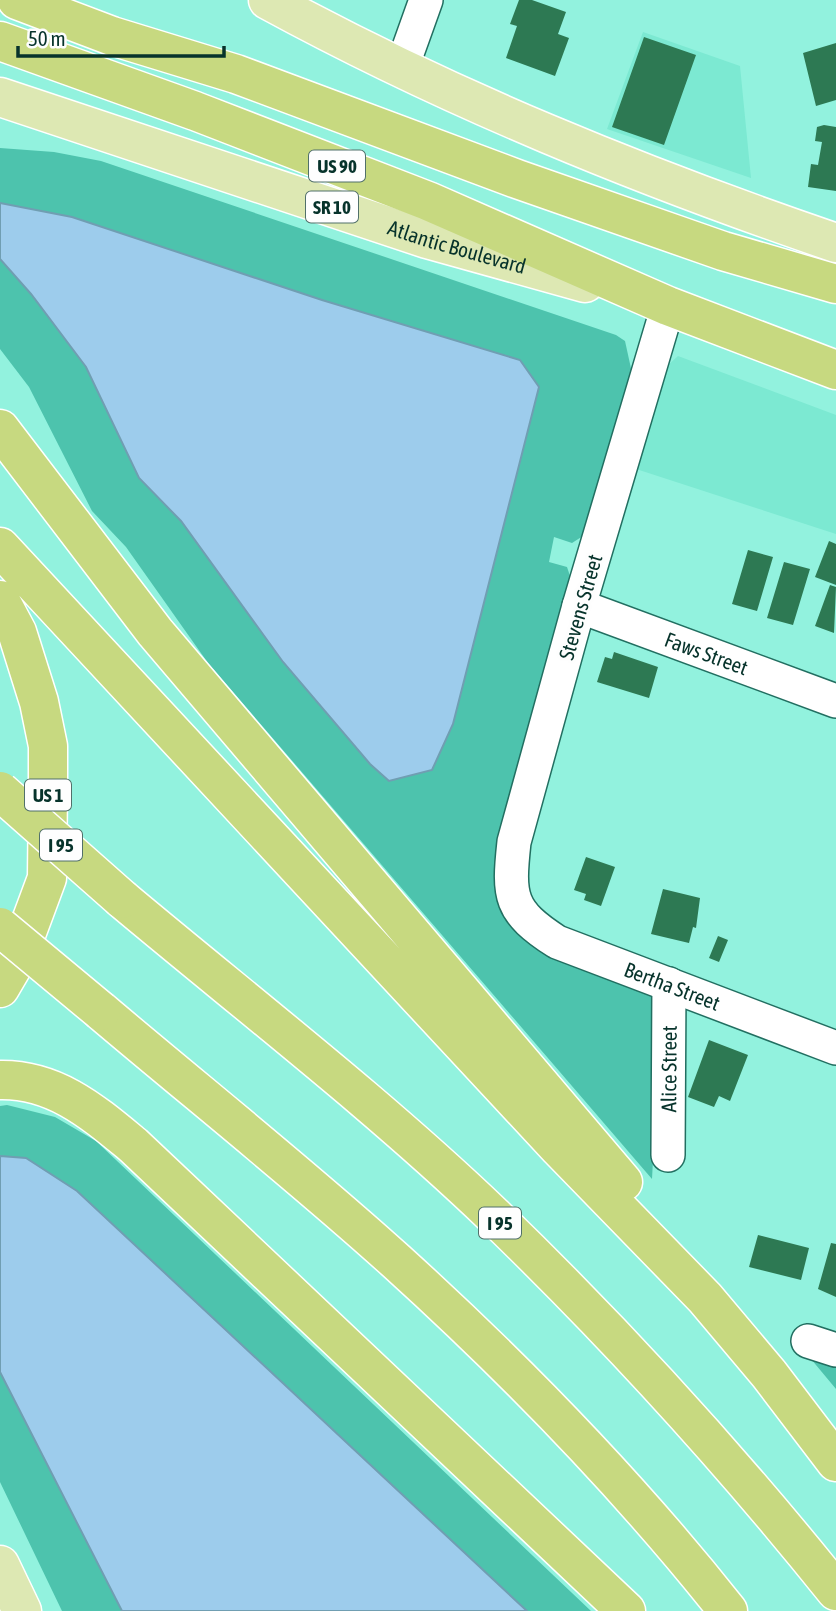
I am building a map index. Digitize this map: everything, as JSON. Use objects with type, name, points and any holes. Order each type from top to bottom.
[{"type":"highway","points":[[17,0],[112,36],[236,74]]},
{"type":"highway","name":"US 90","points":[[81,0],[236,74],[659,228],[814,280],[836,284]]},
{"type":"highway","name":"US 90","points":[[0,41],[195,111],[428,201],[668,306]]},
{"type":"highway","name":"Atlantic Boulevard","points":[[668,306],[836,370]]},
{"type":"highway","points":[[0,429],[155,632],[613,1167],[705,1298]]},
{"type":"highway","points":[[0,547],[559,1148],[705,1298],[769,1374],[836,1462]]},
{"type":"highway","name":"US 1","points":[[0,600],[17,632],[39,702],[48,746],[48,787],[47,878],[17,959],[0,988]]},
{"type":"highway","name":"I 95","points":[[0,791],[122,899],[368,1105],[492,1214],[677,1405],[779,1519],[836,1591]]},
{"type":"highway","points":[[0,927],[395,1260],[467,1327],[624,1489],[728,1611]]},
{"type":"highway","points":[[0,1080],[43,1086],[84,1104],[133,1145],[626,1611]]},
{"type":"main road","points":[[268,0],[401,70],[638,172],[836,243]]},
{"type":"main road","name":"Atlantic Boulevard","points":[[0,97],[427,239],[668,306]]},
{"type":"main road","points":[[0,1565],[22,1611]]},
{"type":"street","points":[[401,70],[426,0]]},
{"type":"street","name":"Stevens Street","points":[[517,910],[510,879],[514,842],[579,606],[668,306]]},
{"type":"street","name":"Faws Street","points":[[579,606],[836,701]]},
{"type":"street","name":"Bertha Street","points":[[517,910],[531,926],[557,942],[836,1048]]},
{"type":"street","name":"Alice Street","points":[[668,1155],[669,984]]},
{"type":"shaded area","points":[[643,32],[740,66],[751,178],[607,129]]},
{"type":"shaded area","points":[[0,148],[54,152],[101,161],[616,335],[625,341],[632,373],[586,534],[572,543],[554,537],[549,562],[567,567],[572,582],[502,912],[516,930],[552,957],[595,973],[662,992],[652,1179],[208,663],[126,547],[92,511],[29,387],[0,349],[0,259],[31,294],[86,367],[139,478],[181,521],[283,662],[370,764],[389,781],[539,387],[520,360],[322,300],[72,217],[0,203]]},
{"type":"shaded area","points":[[678,356],[836,415],[836,534],[633,468],[666,367]]},
{"type":"shaded area","points":[[7,1105],[55,1117],[96,1141],[591,1611],[527,1611],[77,1191],[26,1158],[0,1156],[0,1106]]},
{"type":"shaded area","points":[[806,1353],[836,1364],[836,1389]]},
{"type":"shaded area","points":[[0,1372],[122,1611],[62,1611],[0,1482]]},
{"type":"water","points":[[0,203],[72,217],[322,300],[520,360],[539,387],[453,724],[432,770],[389,781],[370,764],[283,662],[181,521],[139,478],[86,367],[31,294],[0,259]]},
{"type":"water","points":[[0,1156],[26,1158],[77,1191],[527,1611],[122,1611],[0,1372]]},
{"type":"building","points":[[519,0],[532,0],[566,12],[558,34],[569,38],[555,76],[506,58],[517,26],[510,24]]},
{"type":"building","points":[[644,37],[696,55],[664,145],[612,127]]},
{"type":"building","points":[[836,43],[836,100],[816,106],[803,53]]},
{"type":"building","points":[[817,127],[836,127],[836,191],[808,187],[811,164],[818,165],[822,142],[815,141]]},
{"type":"building","points":[[829,541],[836,544],[836,585],[815,577]]},
{"type":"building","points":[[748,550],[773,557],[757,611],[732,604]]},
{"type":"building","points":[[784,562],[810,569],[793,625],[767,618]]},
{"type":"building","points":[[830,585],[836,587],[834,633],[815,626]]},
{"type":"building","points":[[614,652],[658,667],[649,698],[597,682],[605,657],[612,659]]},
{"type":"building","points":[[586,857],[615,867],[601,906],[584,900],[586,894],[574,890]]},
{"type":"building","points":[[663,889],[700,898],[696,928],[693,927],[689,943],[651,934]]},
{"type":"building","points":[[718,936],[728,940],[719,962],[709,958]]},
{"type":"building","points":[[709,1040],[748,1055],[730,1101],[719,1096],[714,1107],[688,1097]]},
{"type":"building","points":[[758,1235],[809,1248],[801,1280],[749,1267]]},
{"type":"building","points":[[831,1243],[836,1244],[836,1297],[818,1289]]}]
